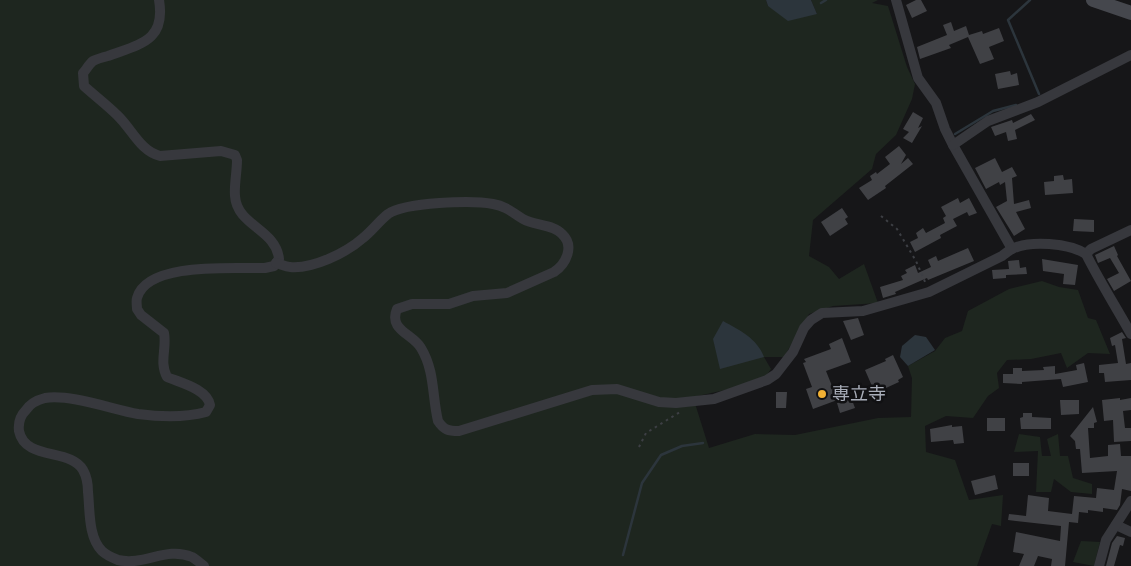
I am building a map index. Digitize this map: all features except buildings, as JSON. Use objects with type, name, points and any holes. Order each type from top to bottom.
[{"type":"main road","points":[[1093,0],[1131,13]]},
{"type":"street","points":[[160,0],[162,12],[160,24],[154,34],[142,44],[93,61],[83,74],[84,86],[119,117],[151,154],[160,156],[222,151],[235,155],[237,160],[235,196],[238,207],[242,215],[272,240],[278,249],[278,259],[274,266],[265,268],[195,269],[171,273],[154,279],[144,286],[137,297],[137,309],[141,315],[164,332],[166,340],[162,365],[168,377],[203,394],[209,399],[210,405],[206,412],[193,416],[163,417],[137,414],[66,398],[44,398],[32,403],[18,423],[19,433],[24,443],[33,449],[76,462],[82,468],[87,477],[92,528],[96,542],[102,551],[121,562],[142,565],[182,554],[204,566]]},
{"type":"street","points":[[896,0],[918,78],[936,104],[953,145],[1012,249]]},
{"type":"street","points":[[953,145],[988,121],[1038,102],[1131,55]]},
{"type":"street","points":[[276,262],[288,268],[302,267],[340,254],[362,240],[388,214],[409,207],[463,202],[492,204],[510,209],[523,219],[534,224],[560,231],[568,242],[568,252],[561,268],[554,272],[507,293],[473,296],[449,304],[412,304],[397,309],[394,315],[395,322],[398,327],[421,347],[427,361],[432,375],[438,421],[442,427],[448,430],[458,430],[592,390],[606,388],[616,388],[659,402],[676,403],[714,399],[767,380],[776,374],[793,352],[804,328],[811,320],[822,314],[863,311],[929,292],[1002,256],[1012,249],[1048,243],[1066,246],[1086,254],[1105,292],[1131,334]]},
{"type":"street","points":[[1086,254],[1090,249],[1131,230]]},
{"type":"street","points":[[1099,566],[1106,540],[1131,501]]},
{"type":"street","points":[[1116,525],[1131,532]]},
{"type":"path","points":[[881,216],[897,229],[916,261],[929,292]]},
{"type":"path","points":[[640,447],[646,433],[680,412]]},
{"type":"shaded area","points":[[0,0],[766,0],[768,6],[817,14],[811,0],[878,0],[872,3],[888,6],[907,67],[915,84],[912,99],[896,135],[876,154],[872,169],[813,220],[809,256],[829,267],[839,279],[864,264],[878,303],[833,306],[809,314],[784,357],[764,357],[771,369],[762,382],[693,397],[709,448],[755,434],[795,435],[878,418],[911,417],[912,378],[908,366],[935,351],[945,338],[962,331],[968,311],[1009,289],[1042,281],[1059,287],[1078,290],[1088,318],[1096,320],[1110,354],[1088,353],[1067,368],[1061,353],[1031,359],[1007,360],[997,373],[999,388],[988,396],[973,418],[946,416],[925,426],[926,452],[955,460],[969,500],[1003,495],[1001,526],[992,524],[977,566],[0,566]]},
{"type":"shaded area","points":[[766,0],[811,0],[817,14],[788,21],[768,6]]},
{"type":"shaded area","points":[[723,321],[752,340],[761,350],[764,357],[720,369],[713,339]]},
{"type":"shaded area","points":[[915,335],[926,337],[935,350],[908,366],[900,357],[902,346]]},
{"type":"shaded area","points":[[1019,434],[1040,437],[1042,456],[1051,456],[1047,439],[1058,434],[1060,456],[1068,456],[1073,478],[1092,484],[1092,494],[1071,492],[1054,479],[1051,492],[1036,492],[1038,451],[1014,452]]},
{"type":"shaded area","points":[[1081,541],[1100,542],[1094,566],[1073,562]]},
{"type":"waterway","points":[[821,3],[826,0]]},
{"type":"waterway","points":[[1030,0],[1008,20],[1039,94]]},
{"type":"waterway","points":[[955,134],[993,111],[1016,105]]},
{"type":"waterway","points":[[623,555],[642,483],[661,455],[682,446],[703,443]]},
{"type":"place","name":"専立寺","points":[[822,394]]}]
